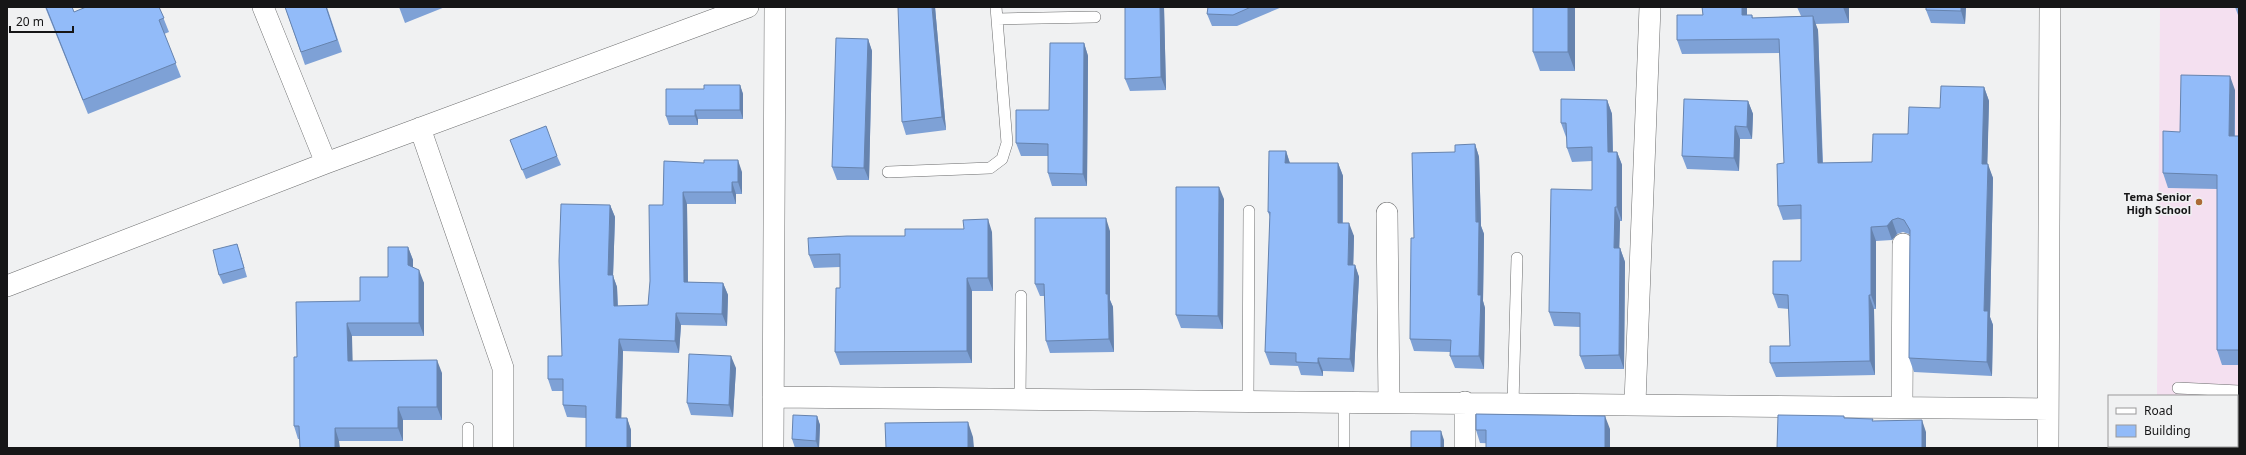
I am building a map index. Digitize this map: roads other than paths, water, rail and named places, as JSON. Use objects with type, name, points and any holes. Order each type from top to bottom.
[{"type":"street","points":[[263,7],[326,163]]},
{"type":"street","points":[[7,286],[326,163],[748,7]]},
{"type":"street","points":[[773,448],[775,7]]},
{"type":"street","points":[[1635,403],[1650,7]]},
{"type":"street","points":[[2048,448],[2050,7]]},
{"type":"street","points":[[420,128],[503,368],[503,448]]},
{"type":"street","points":[[1387,213],[1390,402]]},
{"type":"street","points":[[1902,407],[1903,244]]},
{"type":"street","points":[[773,397],[1020,400],[1635,403],[2048,409]]},
{"type":"street","points":[[1464,402],[1465,448]]},
{"type":"lane","points":[[888,172],[990,168],[1002,159],[1006,143],[996,7]]},
{"type":"lane","points":[[997,19],[1096,17]]},
{"type":"lane","points":[[1248,401],[1249,211]]},
{"type":"lane","points":[[1513,403],[1517,258]]},
{"type":"lane","points":[[1020,400],[1021,296]]},
{"type":"lane","points":[[2178,388],[2239,391]]},
{"type":"lane","points":[[1344,401],[1344,448]]},
{"type":"lane","points":[[468,428],[468,448]]},
{"type":"place","name":"Tema Senior High School","points":[[2199,202]]}]
